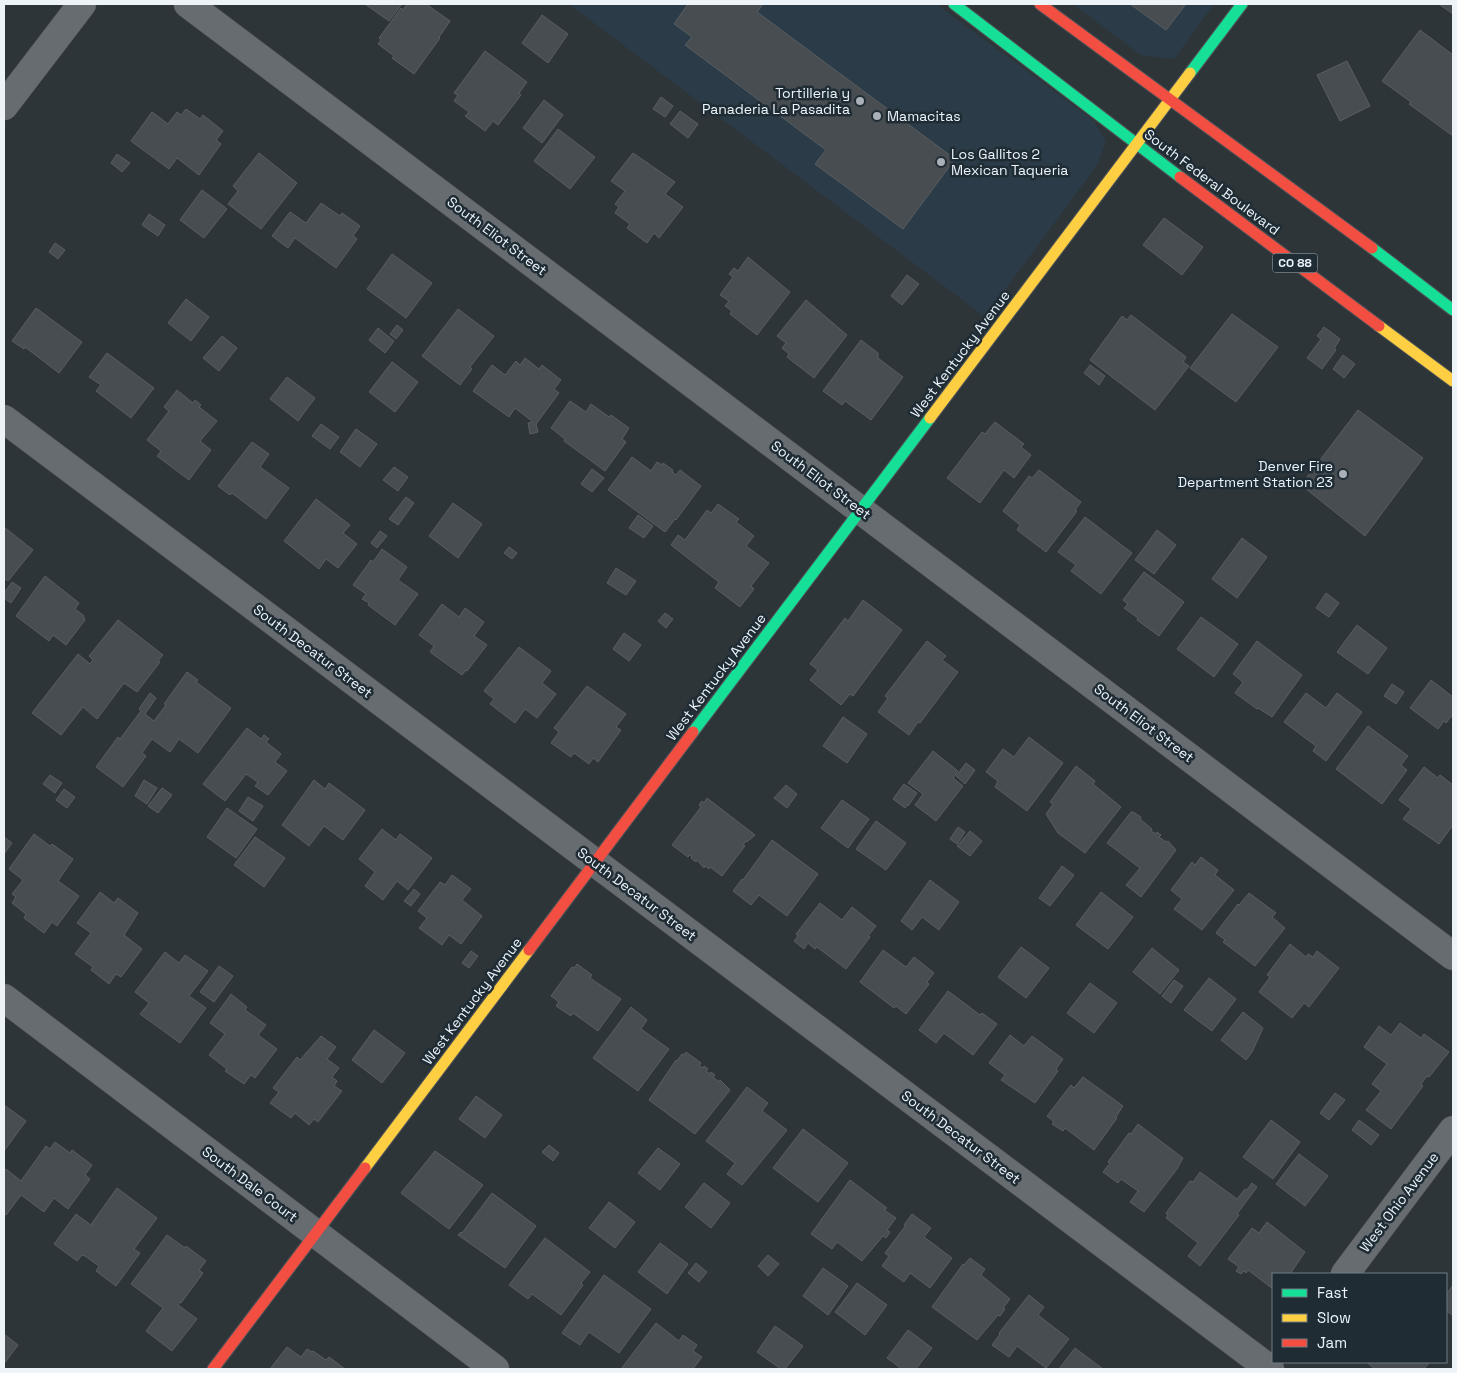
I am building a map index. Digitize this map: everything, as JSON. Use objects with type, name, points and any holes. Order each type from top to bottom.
[{"type":"street","points":[[4,106],[82,4]]},
{"type":"street","name":"South Eliot Street","points":[[188,4],[1453,956]]},
{"type":"street","name":"South Federal Boulevard","points":[[954,4],[1453,381]]},
{"type":"street","points":[[1040,4],[1361,239],[1453,310]]},
{"type":"street","name":"West Kentucky Avenue","points":[[213,1369],[1242,4]]},
{"type":"street","name":"South Decatur Street","points":[[4,419],[1271,1369]]},
{"type":"street","name":"South Dale Court","points":[[4,998],[495,1369]]},
{"type":"street","name":"West Ohio Avenue","points":[[1346,1273],[1453,1130]]},
{"type":"shaded area","points":[[569,4],[936,4],[1093,120],[1106,141],[1097,165],[985,317]]},
{"type":"shaded area","points":[[1073,4],[1214,4],[1174,59],[1141,55]]},
{"type":"building","points":[[365,4],[402,4],[389,21]]},
{"type":"building","points":[[407,4],[426,4],[450,21],[414,74],[392,58],[394,56],[378,44],[381,40],[379,38],[401,8],[403,10]]},
{"type":"building","points":[[688,4],[763,4],[757,12],[955,159],[903,229],[815,164],[826,150],[685,45],[692,37],[674,24]]},
{"type":"building","points":[[1130,4],[1186,4],[1166,30]]},
{"type":"building","points":[[1439,4],[1453,4],[1453,14]]},
{"type":"building","points":[[542,15],[568,34],[548,63],[522,43]]},
{"type":"building","points":[[1420,30],[1453,55],[1453,136],[1409,104],[1411,102],[1382,81]]},
{"type":"building","points":[[485,51],[527,82],[519,93],[521,95],[498,125],[493,121],[485,131],[465,116],[469,112],[454,101],[458,95],[454,93]]},
{"type":"building","points":[[1347,61],[1370,106],[1340,121],[1317,75]]},
{"type":"building","points":[[661,97],[673,106],[665,117],[653,109]]},
{"type":"building","points":[[544,100],[563,115],[542,143],[523,128]]},
{"type":"building","points":[[186,109],[200,119],[203,115],[223,131],[216,140],[221,144],[199,175],[177,158],[169,169],[131,141],[152,112],[168,124],[177,112],[181,115]]},
{"type":"building","points":[[680,111],[698,124],[688,138],[670,124]]},
{"type":"building","points":[[558,129],[595,157],[570,189],[534,161]]},
{"type":"building","points":[[259,153],[297,183],[261,229],[228,204],[238,191],[233,186]]},
{"type":"building","points":[[633,153],[675,182],[665,194],[683,207],[659,238],[654,233],[647,243],[627,228],[630,224],[615,213],[619,207],[615,204],[625,191],[611,181]]},
{"type":"building","points":[[117,154],[130,163],[122,172],[111,163]]},
{"type":"building","points":[[202,190],[227,209],[204,238],[180,220]]},
{"type":"building","points":[[321,203],[340,216],[342,213],[360,226],[353,236],[357,239],[336,268],[295,238],[288,248],[272,236],[290,212],[306,223]]},
{"type":"building","points":[[149,214],[165,225],[158,236],[142,225]]},
{"type":"building","points":[[1164,218],[1203,247],[1182,275],[1143,245]]},
{"type":"building","points":[[55,243],[65,250],[58,259],[49,252]]},
{"type":"building","points":[[392,254],[432,283],[406,318],[367,289]]},
{"type":"building","points":[[748,257],[790,292],[757,335],[730,314],[732,311],[725,306],[729,301],[720,295],[733,277],[729,274],[734,268],[738,271]]},
{"type":"building","points":[[907,275],[919,284],[902,305],[891,296]]},
{"type":"building","points":[[186,299],[209,317],[191,341],[168,323]]},
{"type":"building","points":[[806,300],[847,335],[814,378],[787,357],[789,354],[782,348],[786,343],[777,336]]},
{"type":"building","points":[[36,308],[82,342],[59,373],[25,347],[24,349],[12,341]]},
{"type":"building","points":[[458,309],[494,336],[470,367],[472,369],[460,385],[422,356]]},
{"type":"building","points":[[1232,314],[1278,347],[1236,402],[1190,368]]},
{"type":"building","points":[[1131,315],[1186,357],[1183,362],[1189,366],[1155,410],[1090,360],[1122,316],[1127,320]]},
{"type":"building","points":[[397,325],[403,330],[396,339],[390,334]]},
{"type":"building","points":[[1324,327],[1340,339],[1334,349],[1336,350],[1322,369],[1307,358],[1321,339],[1317,336]]},
{"type":"building","points":[[378,328],[394,341],[385,353],[369,340]]},
{"type":"building","points":[[222,336],[237,348],[219,371],[203,358]]},
{"type":"building","points":[[861,340],[878,353],[878,358],[903,377],[871,420],[845,401],[842,405],[823,391]]},
{"type":"building","points":[[107,353],[154,388],[131,418],[96,391],[101,385],[89,377]]},
{"type":"building","points":[[1343,355],[1355,364],[1344,378],[1333,369]]},
{"type":"building","points":[[525,358],[539,369],[542,365],[561,380],[554,389],[559,393],[536,424],[538,432],[530,434],[528,423],[533,422],[515,408],[509,417],[473,391],[492,365],[505,375],[516,361],[520,365]]},
{"type":"building","points":[[392,362],[418,382],[395,412],[369,392]]},
{"type":"building","points":[[1090,365],[1105,376],[1099,385],[1084,373]]},
{"type":"building","points":[[287,377],[315,398],[298,421],[270,399]]},
{"type":"building","points":[[177,390],[193,403],[195,400],[201,405],[199,407],[217,421],[200,441],[211,450],[189,480],[157,456],[161,451],[147,440],[169,411],[164,407]]},
{"type":"building","points":[[570,401],[586,412],[591,404],[629,428],[622,439],[626,442],[605,471],[564,441],[565,439],[551,428]]},
{"type":"building","points":[[1358,410],[1423,458],[1365,536],[1301,485]]},
{"type":"building","points":[[995,422],[1024,444],[1021,447],[1031,455],[1014,478],[1004,470],[980,503],[947,478],[982,432],[985,434]]},
{"type":"building","points":[[321,424],[339,437],[330,449],[312,436]]},
{"type":"building","points":[[356,429],[377,444],[360,467],[340,452]]},
{"type":"building","points":[[252,442],[269,454],[260,467],[289,488],[266,519],[232,493],[230,495],[218,486]]},
{"type":"building","points":[[632,457],[651,471],[657,462],[662,465],[663,463],[673,470],[672,472],[676,475],[680,470],[701,486],[665,532],[608,490]]},
{"type":"building","points":[[394,467],[408,477],[398,491],[383,480]]},
{"type":"building","points":[[592,469],[604,478],[592,492],[581,484]]},
{"type":"building","points":[[1039,470],[1081,502],[1075,510],[1077,511],[1046,552],[1017,530],[1020,525],[1003,511],[1029,476],[1032,478]]},
{"type":"building","points":[[406,497],[414,503],[398,525],[389,519]]},
{"type":"building","points":[[316,499],[350,525],[343,533],[357,544],[338,568],[326,559],[319,569],[284,541]]},
{"type":"building","points":[[453,503],[482,524],[458,558],[429,536]]},
{"type":"building","points":[[718,504],[739,519],[736,522],[754,536],[746,546],[769,563],[751,586],[754,589],[740,607],[715,588],[719,582],[671,545],[678,535],[685,540],[707,510],[711,513]]},
{"type":"building","points":[[638,515],[653,526],[644,538],[629,528]]},
{"type":"building","points":[[1085,517],[1132,553],[1101,594],[1071,571],[1076,565],[1058,552]]},
{"type":"building","points":[[4,527],[33,550],[8,581],[4,578]]},
{"type":"building","points":[[1157,530],[1176,545],[1154,574],[1135,560]]},
{"type":"building","points":[[380,531],[387,536],[377,548],[371,543]]},
{"type":"building","points":[[1242,538],[1267,557],[1237,598],[1212,579]]},
{"type":"building","points":[[509,547],[517,553],[512,559],[504,553]]},
{"type":"building","points":[[382,549],[407,567],[398,580],[418,594],[395,625],[368,605],[369,603],[362,599],[366,594],[353,585],[371,560],[373,562]]},
{"type":"building","points":[[616,568],[636,581],[626,595],[607,583]]},
{"type":"building","points":[[1144,572],[1184,602],[1159,636],[1124,608],[1128,604],[1123,600]]},
{"type":"building","points":[[45,576],[79,603],[75,609],[83,615],[85,620],[66,645],[53,635],[49,641],[16,616]]},
{"type":"building","points":[[12,582],[21,588],[11,603],[4,598],[4,593]]},
{"type":"building","points":[[1326,593],[1339,603],[1329,617],[1316,608]]},
{"type":"building","points":[[863,600],[902,630],[853,696],[850,694],[841,705],[810,680],[818,670],[810,664],[845,618],[848,621]]},
{"type":"building","points":[[442,604],[459,617],[465,608],[484,622],[474,636],[487,645],[462,675],[430,652],[434,646],[419,635]]},
{"type":"building","points":[[665,613],[673,619],[666,628],[658,621]]},
{"type":"building","points":[[1201,617],[1238,644],[1214,677],[1177,649]]},
{"type":"building","points":[[118,620],[163,655],[158,661],[160,662],[137,692],[124,683],[97,719],[83,707],[61,735],[32,713],[78,654],[90,664],[93,660],[89,656]]},
{"type":"building","points":[[1357,625],[1387,648],[1368,674],[1337,652]]},
{"type":"building","points":[[624,633],[641,645],[629,661],[613,649]]},
{"type":"building","points":[[927,641],[946,656],[942,660],[958,672],[909,735],[878,712],[888,698],[885,696]]},
{"type":"building","points":[[1257,641],[1302,675],[1272,717],[1235,693],[1243,682],[1233,674]]},
{"type":"building","points":[[519,647],[551,671],[542,683],[556,694],[537,718],[525,709],[515,723],[490,704],[494,699],[484,691]]},
{"type":"building","points":[[187,672],[198,680],[196,682],[231,708],[198,753],[179,739],[170,752],[152,739],[142,753],[146,756],[123,787],[96,767],[118,737],[120,739],[141,711],[139,709],[150,693],[156,698],[145,714],[154,721]]},
{"type":"building","points":[[1431,680],[1453,697],[1453,714],[1438,729],[1410,708]]},
{"type":"building","points":[[1392,684],[1404,692],[1396,704],[1384,696]]},
{"type":"building","points":[[587,686],[626,714],[616,727],[621,730],[598,762],[593,758],[589,764],[574,753],[571,757],[551,743],[559,732],[554,728]]},
{"type":"building","points":[[1306,693],[1326,708],[1337,693],[1362,712],[1326,761],[1313,751],[1316,746],[1284,722]]},
{"type":"building","points":[[843,717],[867,734],[847,763],[823,746]]},
{"type":"building","points":[[1368,726],[1408,756],[1401,765],[1407,770],[1382,804],[1336,769]]},
{"type":"building","points":[[247,728],[261,739],[264,735],[269,739],[266,742],[281,754],[275,762],[287,771],[268,795],[255,786],[258,782],[246,774],[225,801],[203,784]]},
{"type":"building","points":[[1029,737],[1063,763],[1027,811],[995,787],[998,781],[986,772],[1003,749],[1014,757]]},
{"type":"building","points":[[933,751],[958,771],[953,778],[963,786],[936,821],[915,805],[923,794],[908,783]]},
{"type":"building","points":[[966,763],[975,770],[965,784],[956,776]]},
{"type":"building","points":[[1076,766],[1095,781],[1093,784],[1121,807],[1085,853],[1058,833],[1046,814],[1053,804],[1050,802]]},
{"type":"building","points":[[1424,767],[1438,778],[1440,775],[1453,785],[1453,825],[1439,844],[1403,819],[1411,809],[1399,800]]},
{"type":"building","points":[[50,775],[62,783],[55,793],[43,784]]},
{"type":"building","points":[[144,780],[157,788],[147,804],[135,796]]},
{"type":"building","points":[[314,780],[325,789],[329,783],[365,810],[343,840],[324,826],[309,846],[282,825]]},
{"type":"building","points":[[904,784],[917,793],[905,808],[893,799]]},
{"type":"building","points":[[786,785],[797,794],[787,808],[774,798]]},
{"type":"building","points":[[162,788],[172,795],[158,813],[148,806]]},
{"type":"building","points":[[64,789],[75,797],[67,808],[56,800]]},
{"type":"building","points":[[248,797],[263,806],[253,821],[239,811]]},
{"type":"building","points":[[707,798],[755,835],[746,841],[743,845],[745,846],[722,876],[710,867],[709,869],[705,866],[704,868],[697,860],[696,862],[690,855],[688,857],[672,845],[701,807],[699,805],[702,801],[704,803]]},
{"type":"building","points":[[842,800],[869,819],[848,848],[821,828]]},
{"type":"building","points":[[227,808],[257,829],[236,858],[207,837]]},
{"type":"building","points":[[1131,812],[1141,817],[1140,819],[1152,829],[1151,831],[1161,835],[1159,837],[1166,842],[1168,841],[1176,850],[1141,897],[1126,885],[1140,868],[1107,843]]},
{"type":"building","points":[[876,821],[906,843],[886,870],[856,849]]},
{"type":"building","points":[[958,827],[965,832],[957,844],[950,839]]},
{"type":"building","points":[[382,829],[396,840],[400,834],[432,858],[408,890],[397,881],[383,900],[365,886],[375,872],[359,859]]},
{"type":"building","points":[[970,831],[982,841],[970,856],[957,846]]},
{"type":"building","points":[[34,834],[73,859],[58,881],[79,896],[57,926],[52,922],[44,933],[24,918],[26,914],[12,903],[16,897],[12,894],[23,880],[9,869]]},
{"type":"building","points":[[4,837],[12,843],[4,854]]},
{"type":"building","points":[[255,837],[285,858],[264,887],[234,865]]},
{"type":"building","points":[[772,840],[818,874],[787,916],[759,895],[751,905],[733,891]]},
{"type":"building","points":[[1201,857],[1218,870],[1215,875],[1234,890],[1202,930],[1174,909],[1182,899],[1171,890],[1192,862],[1195,865]]},
{"type":"building","points":[[1062,866],[1074,875],[1050,906],[1039,898]]},
{"type":"building","points":[[452,875],[471,889],[462,900],[482,916],[461,944],[449,935],[442,945],[419,928],[427,918],[418,911],[440,882],[445,885]]},
{"type":"building","points":[[930,880],[959,902],[939,930],[922,917],[912,930],[901,921]]},
{"type":"building","points":[[414,889],[420,894],[411,906],[404,901]]},
{"type":"building","points":[[100,892],[114,903],[118,898],[138,913],[124,935],[142,949],[121,977],[116,974],[109,984],[91,970],[93,967],[75,954],[91,933],[77,923]]},
{"type":"building","points":[[1101,892],[1133,917],[1108,949],[1076,925]]},
{"type":"building","points":[[1249,893],[1276,913],[1272,917],[1285,928],[1255,966],[1223,942],[1225,940],[1216,933]]},
{"type":"building","points":[[820,903],[842,920],[852,907],[876,926],[846,969],[817,947],[815,949],[808,943],[804,949],[794,941],[798,936],[796,934]]},
{"type":"building","points":[[1290,944],[1306,957],[1308,954],[1313,957],[1317,951],[1339,968],[1309,1007],[1304,1003],[1292,1018],[1259,992],[1270,977],[1267,975]]},
{"type":"building","points":[[1021,947],[1049,968],[1026,998],[998,977]]},
{"type":"building","points":[[1152,948],[1179,970],[1160,994],[1133,972]]},
{"type":"building","points":[[883,950],[906,967],[914,957],[934,973],[927,982],[929,984],[906,1014],[896,1006],[894,1008],[860,982]]},
{"type":"building","points":[[471,951],[478,956],[469,968],[462,963]]},
{"type":"building","points":[[165,952],[179,963],[185,955],[208,971],[189,996],[206,1008],[180,1043],[140,1014],[149,1003],[135,992]]},
{"type":"building","points":[[577,964],[592,975],[590,978],[621,999],[598,1031],[573,1013],[571,1016],[556,1006],[559,1002],[551,996],[572,967],[574,968]]},
{"type":"building","points":[[219,966],[233,976],[214,1002],[200,992]]},
{"type":"building","points":[[1209,978],[1236,999],[1212,1031],[1184,1010]]},
{"type":"building","points":[[1174,980],[1183,986],[1171,1003],[1162,996]]},
{"type":"building","points":[[1090,983],[1117,1003],[1094,1033],[1067,1013]]},
{"type":"building","points":[[948,991],[980,1015],[982,1013],[997,1024],[973,1055],[944,1033],[936,1043],[919,1030]]},
{"type":"building","points":[[231,994],[247,1007],[245,1010],[266,1025],[258,1035],[277,1049],[255,1078],[251,1075],[244,1084],[225,1071],[227,1069],[209,1055],[225,1034],[210,1023]]},
{"type":"building","points":[[631,1007],[647,1020],[641,1029],[669,1049],[638,1091],[593,1058]]},
{"type":"building","points":[[1243,1012],[1263,1028],[1252,1052],[1246,1060],[1221,1040]]},
{"type":"building","points":[[1400,1023],[1421,1038],[1424,1034],[1449,1052],[1429,1077],[1427,1076],[1421,1084],[1423,1086],[1391,1129],[1366,1110],[1381,1091],[1372,1084],[1387,1064],[1364,1047],[1379,1026],[1391,1035]]},
{"type":"building","points":[[374,1030],[405,1053],[382,1083],[352,1060]]},
{"type":"building","points":[[1010,1035],[1024,1046],[1032,1036],[1063,1059],[1056,1069],[1058,1071],[1035,1103],[1001,1080],[1005,1075],[989,1063]]},
{"type":"building","points":[[321,1036],[336,1047],[327,1059],[339,1068],[332,1077],[337,1081],[334,1086],[342,1091],[318,1122],[314,1119],[309,1125],[295,1113],[291,1118],[270,1103],[279,1092],[273,1088],[297,1057],[300,1060]]},
{"type":"building","points":[[686,1052],[701,1063],[699,1066],[703,1068],[704,1066],[708,1069],[706,1071],[715,1075],[713,1077],[719,1082],[720,1080],[730,1090],[695,1134],[649,1100],[676,1060]]},
{"type":"building","points":[[1083,1077],[1123,1106],[1117,1118],[1094,1150],[1065,1128],[1063,1131],[1052,1124],[1054,1122],[1047,1116],[1071,1085],[1074,1088]]},
{"type":"building","points":[[747,1087],[768,1103],[762,1111],[787,1130],[742,1185],[727,1174],[735,1163],[706,1141]]},
{"type":"building","points":[[1335,1093],[1345,1100],[1329,1120],[1320,1113]]},
{"type":"building","points":[[476,1096],[502,1115],[485,1138],[459,1119]]},
{"type":"building","points":[[4,1105],[26,1121],[4,1151]]},
{"type":"building","points":[[1271,1120],[1300,1142],[1273,1179],[1243,1157]]},
{"type":"building","points":[[1359,1120],[1379,1135],[1371,1145],[1352,1130]]},
{"type":"building","points":[[1138,1124],[1183,1158],[1177,1169],[1144,1212],[1130,1202],[1138,1191],[1121,1179],[1118,1183],[1103,1172],[1129,1133],[1131,1134]]},
{"type":"building","points":[[803,1129],[848,1163],[818,1202],[773,1168]]},
{"type":"building","points":[[55,1142],[70,1153],[72,1150],[92,1165],[85,1175],[90,1179],[68,1209],[54,1198],[44,1212],[21,1195],[6,1215],[4,1213],[4,1172],[6,1169],[21,1181],[46,1146],[50,1149]]},
{"type":"building","points":[[549,1145],[559,1153],[553,1161],[542,1152]]},
{"type":"building","points":[[658,1148],[680,1164],[660,1190],[638,1173]]},
{"type":"building","points":[[435,1151],[483,1185],[449,1229],[401,1193]]},
{"type":"building","points":[[1299,1154],[1328,1176],[1305,1206],[1276,1184]]},
{"type":"building","points":[[1200,1172],[1237,1199],[1252,1183],[1257,1187],[1237,1214],[1239,1215],[1200,1266],[1188,1256],[1198,1243],[1166,1218],[1168,1215],[1166,1213],[1190,1181],[1193,1182]]},
{"type":"building","points":[[850,1180],[887,1208],[884,1210],[896,1218],[887,1230],[890,1232],[886,1238],[883,1236],[862,1261],[837,1242],[832,1249],[811,1234]]},
{"type":"building","points":[[704,1183],[730,1203],[711,1228],[685,1207]]},
{"type":"building","points":[[117,1188],[157,1218],[134,1249],[140,1253],[116,1286],[96,1271],[99,1266],[85,1256],[82,1255],[77,1261],[54,1244],[76,1214],[92,1226],[92,1223]]},
{"type":"building","points":[[492,1193],[536,1226],[505,1268],[458,1235],[462,1233]]},
{"type":"building","points":[[609,1202],[635,1222],[615,1248],[589,1228]]},
{"type":"building","points":[[912,1214],[931,1228],[924,1237],[952,1258],[930,1288],[910,1273],[904,1282],[882,1266],[889,1256],[885,1253]]},
{"type":"building","points":[[1267,1222],[1305,1252],[1291,1273],[1272,1273],[1272,1288],[1248,1270],[1246,1273],[1244,1271],[1241,1274],[1236,1271],[1239,1267],[1228,1259],[1252,1228],[1259,1233]]},
{"type":"building","points":[[167,1235],[206,1261],[199,1270],[203,1273],[178,1305],[197,1319],[172,1351],[146,1331],[163,1308],[131,1284]]},
{"type":"building","points":[[545,1238],[590,1272],[561,1315],[532,1294],[528,1299],[509,1285]]},
{"type":"building","points":[[660,1243],[688,1264],[667,1294],[638,1272]]},
{"type":"building","points":[[768,1255],[779,1264],[768,1276],[758,1266]]},
{"type":"building","points":[[970,1258],[985,1269],[981,1275],[1010,1299],[1000,1316],[998,1315],[977,1340],[932,1307],[963,1264]]},
{"type":"building","points":[[696,1263],[707,1272],[699,1282],[688,1273]]},
{"type":"building","points":[[823,1268],[848,1286],[828,1315],[803,1296]]},
{"type":"building","points":[[604,1275],[651,1309],[619,1353],[589,1332],[580,1345],[562,1333]]},
{"type":"building","points":[[857,1283],[887,1305],[865,1335],[835,1312]]},
{"type":"building","points":[[1453,1285],[1453,1316],[1447,1311],[1447,1294]]},
{"type":"building","points":[[1029,1295],[1044,1307],[1038,1315],[1069,1339],[1046,1368],[1017,1346],[1009,1357],[992,1345],[999,1333]]},
{"type":"building","points":[[656,1323],[679,1341],[683,1335],[697,1345],[693,1351],[702,1357],[693,1369],[621,1369]]},
{"type":"building","points":[[775,1326],[803,1346],[785,1369],[781,1369],[757,1352]]},
{"type":"building","points":[[908,1330],[932,1348],[916,1369],[902,1369],[887,1358]]},
{"type":"building","points":[[4,1334],[18,1345],[4,1364]]},
{"type":"building","points":[[287,1347],[301,1357],[307,1349],[326,1360],[329,1357],[345,1369],[270,1369]]},
{"type":"building","points":[[1075,1348],[1103,1369],[1059,1369]]},
{"type":"building","points":[[1367,1363],[1429,1363],[1424,1369],[1375,1369]]},
{"type":"traffic: fast","points":[[954,4],[1180,177]]},
{"type":"traffic: fast","points":[[1190,73],[1242,4]]},
{"type":"traffic: fast","points":[[1372,248],[1453,310]]},
{"type":"traffic: fast","points":[[693,732],[930,418]]},
{"type":"traffic: slow","points":[[930,418],[1190,73]]},
{"type":"traffic: slow","points":[[1379,326],[1453,381]]},
{"type":"traffic: slow","points":[[365,1168],[529,950]]},
{"type":"traffic: jam","points":[[1040,4],[1372,248]]},
{"type":"traffic: jam","points":[[1180,177],[1379,326]]},
{"type":"traffic: jam","points":[[529,950],[693,732]]},
{"type":"traffic: jam","points":[[213,1369],[365,1168]]},
{"type":"place","name":"Tortilleria y Panaderia La Pasadita","points":[[860,101]]},
{"type":"place","name":"Mamacitas","points":[[877,116]]},
{"type":"place","name":"Los Gallitos 2 Mexican Taqueria","points":[[941,162]]},
{"type":"place","name":"Denver Fire Department Station 23","points":[[1343,474]]}]
